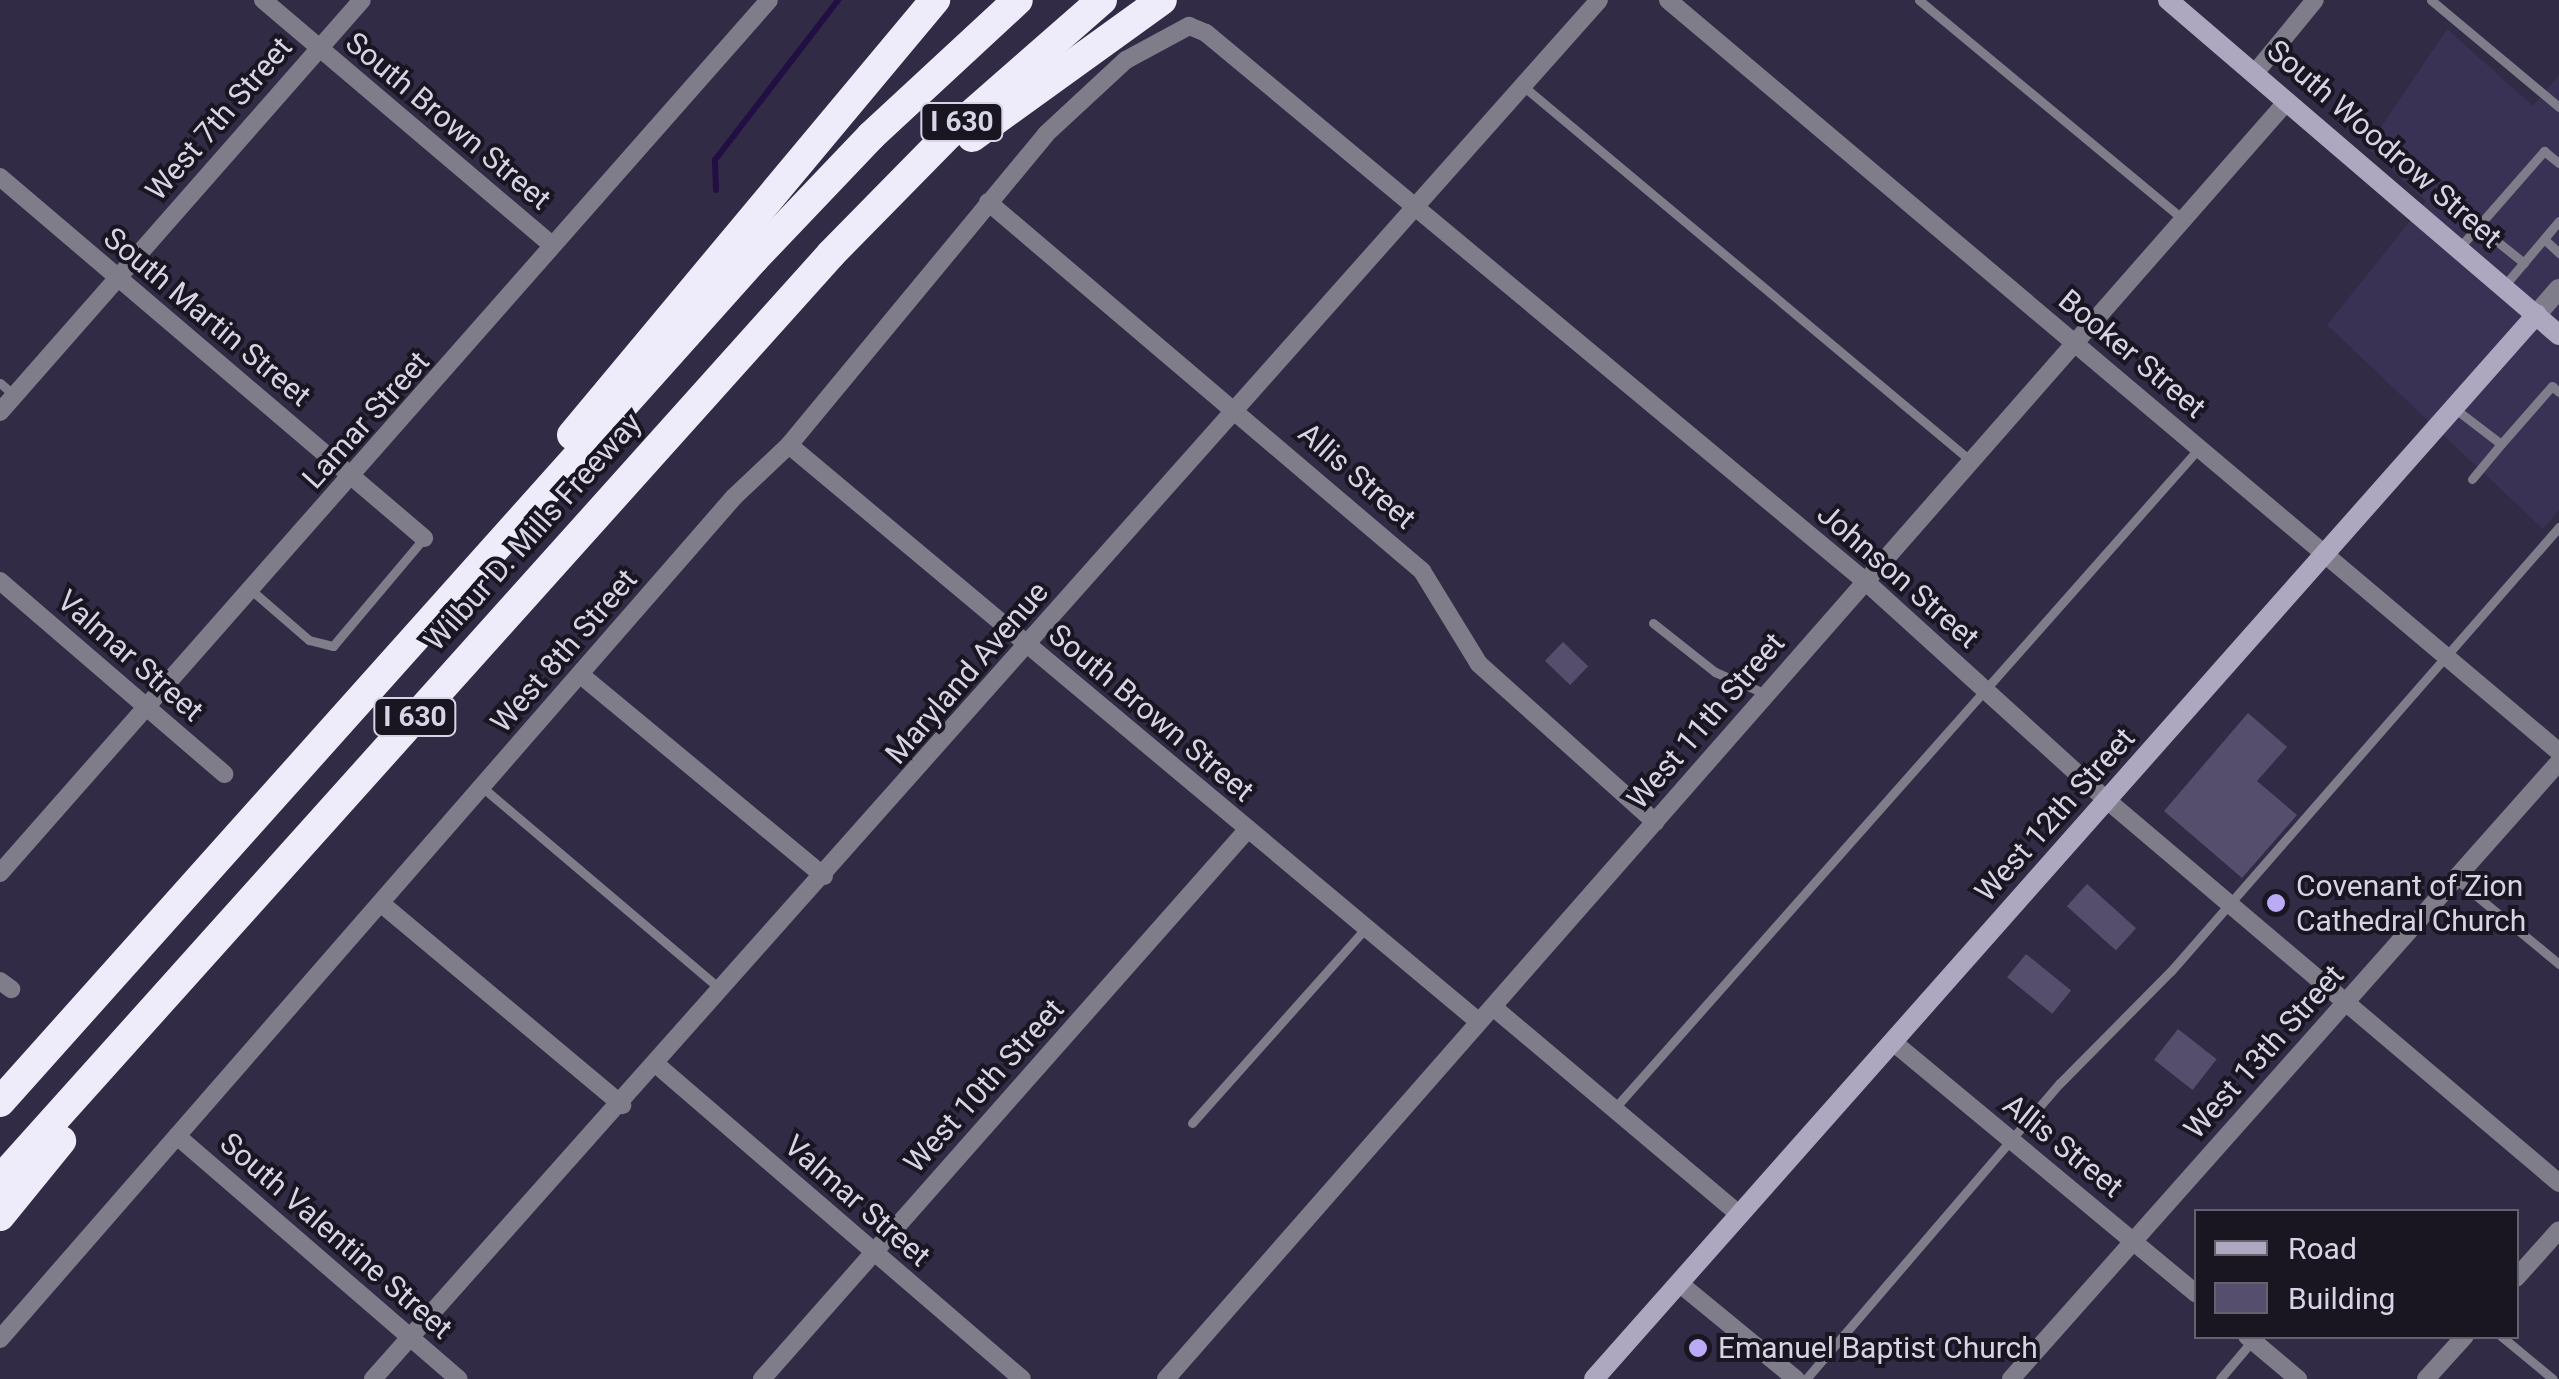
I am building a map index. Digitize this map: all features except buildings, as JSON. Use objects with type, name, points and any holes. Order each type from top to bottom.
[{"type":"highway","points":[[418,633],[622,369],[935,0]]},
{"type":"highway","name":"Wilbur D. Mills Freeway","points":[[0,1102],[833,174],[1018,0]]},
{"type":"highway","name":"Wilbur D. Mills Freeway","points":[[0,1180],[830,254],[950,133],[1102,0]]},
{"type":"highway","points":[[830,254],[1054,73],[1162,0]]},
{"type":"highway","points":[[0,1216],[279,869]]},
{"type":"highway","points":[[0,1078],[114,975]]},
{"type":"main road","name":"South Woodrow Street","points":[[2168,0],[2559,335]]},
{"type":"main road","name":"West 12th Street","points":[[1594,1379],[2537,314]]},
{"type":"street","name":"South Brown Street","points":[[263,0],[552,246]]},
{"type":"street","name":"West 7th Street","points":[[0,412],[7,389],[117,276],[362,0]]},
{"type":"street","name":"Lamar Street","points":[[0,873],[769,0]]},
{"type":"street","name":"Maryland Avenue","points":[[373,1379],[657,1066],[1599,0]]},
{"type":"street","name":"Booker Street","points":[[1668,0],[2200,447],[2444,662],[2559,752]]},
{"type":"street","points":[[2255,72],[2315,0]]},
{"type":"street","name":"West 8th Street","points":[[0,1338],[582,676],[734,496],[789,445],[988,202],[1084,96],[1164,34],[1189,26]]},
{"type":"street","name":"Johnson Street","points":[[1189,26],[1416,207],[1865,581],[2108,801],[2230,900],[2559,1182]]},
{"type":"street","name":"West 11th Street","points":[[1166,1379],[2288,100]]},
{"type":"street","name":"South Martin Street","points":[[0,176],[424,538]]},
{"type":"street","name":"Allis Street","points":[[988,202],[1422,570],[1479,664],[1654,822]]},
{"type":"street","name":"West 12th Street","points":[[2537,314],[2559,289]]},
{"type":"street","name":"South Brown Street","points":[[789,445],[1479,1022]]},
{"type":"street","name":"Valmar Street","points":[[0,581],[224,774]]},
{"type":"street","points":[[582,676],[824,876]]},
{"type":"street","name":"West 13th Street","points":[[2011,1379],[2559,762]]},
{"type":"street","name":"West 10th Street","points":[[762,1379],[1248,829]]},
{"type":"street","points":[[383,904],[622,1105]]},
{"type":"street","points":[[1493,1007],[1740,1215]]},
{"type":"street","name":"Allis Street","points":[[1893,1042],[2194,1292]]},
{"type":"street","name":"Valmar Street","points":[[657,1066],[1022,1379]]},
{"type":"street","name":"South Valentine Street","points":[[177,1136],[459,1379]]},
{"type":"street","points":[[2519,1275],[2559,1230]]},
{"type":"street","points":[[1680,1283],[1796,1379]]},
{"type":"street","points":[[2250,1339],[2298,1379]]},
{"type":"street","points":[[2426,1379],[2462,1339]]},
{"type":"lane","points":[[1919,0],[2183,219]]},
{"type":"lane","points":[[2430,0],[2559,107]]},
{"type":"lane","points":[[1523,86],[1972,461]]},
{"type":"lane","points":[[2459,248],[2544,150],[2559,163]]},
{"type":"lane","points":[[2504,286],[2559,222]]},
{"type":"lane","points":[[2478,226],[2524,263]]},
{"type":"lane","points":[[2544,240],[2559,253]]},
{"type":"lane","points":[[2472,479],[2552,386],[2559,392]]},
{"type":"lane","points":[[2454,408],[2501,444]]},
{"type":"lane","points":[[1614,1109],[2200,447]]},
{"type":"lane","points":[[1806,1379],[2444,662],[2559,527]]},
{"type":"lane","points":[[251,590],[309,640],[333,646],[424,538]]},
{"type":"lane","points":[[1654,623],[1715,672],[1766,694]]},
{"type":"lane","points":[[482,787],[723,991]]},
{"type":"lane","points":[[2456,879],[2559,964]]},
{"type":"lane","points":[[1192,1122],[1366,928]]},
{"type":"lane","points":[[2220,1379],[2250,1339]]},
{"type":"lane","points":[[2504,1339],[2553,1379]]},
{"type":"shaded area","points":[[2447,29],[2533,106],[2559,75],[2559,510],[2543,529],[2327,325],[2426,201],[2367,148]]},
{"type":"waterway","points":[[716,190],[715,160],[838,0]]},
{"type":"place","name":"Covenant of Zion Cathedral Church","points":[[2276,903]]},
{"type":"place","name":"Emanuel Baptist Church","points":[[1698,1348]]}]
